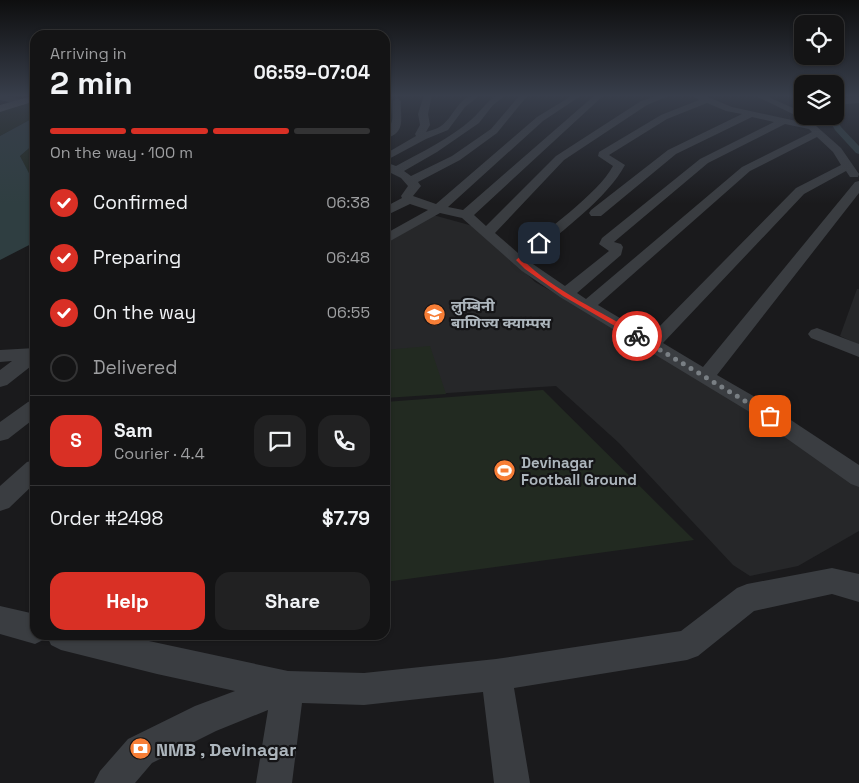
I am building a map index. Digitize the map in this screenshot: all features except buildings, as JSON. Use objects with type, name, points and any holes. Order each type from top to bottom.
[{"type":"street","points":[[421,132],[420,134],[422,136]]},
{"type":"street","points":[[393,170],[422,136],[435,132]]},
{"type":"street","points":[[393,170],[433,150],[460,132]]},
{"type":"street","points":[[393,170],[456,158],[493,132]]},
{"type":"street","points":[[390,237],[438,209],[526,132]]},
{"type":"street","points":[[466,215],[559,132]]},
{"type":"street","points":[[487,233],[560,158],[600,132]]},
{"type":"street","points":[[519,260],[604,186],[618,169],[619,165],[603,156],[603,154],[640,132]]},
{"type":"street","points":[[596,213],[672,152],[710,132]]},
{"type":"street","points":[[566,294],[616,252],[616,248],[606,244],[607,241],[704,161],[762,132]]},
{"type":"street","points":[[587,306],[746,169],[812,132]]},
{"type":"street","points":[[706,376],[859,184],[837,150],[817,132]]},
{"type":"street","points":[[651,345],[800,191],[847,166]]},
{"type":"street","points":[[393,170],[416,186],[407,196],[409,198]]},
{"type":"street","points":[[409,198],[438,209],[466,215],[527,268],[566,294],[754,406],[859,477]]},
{"type":"street","points":[[390,209],[409,198]]},
{"type":"street","points":[[817,334],[859,351]]},
{"type":"street","points":[[0,356],[30,354]]},
{"type":"street","points":[[0,380],[30,358]]},
{"type":"street","points":[[0,433],[30,411]]},
{"type":"street","points":[[0,501],[30,474]]},
{"type":"street","points":[[81,640],[157,659],[288,687],[364,689],[496,675],[687,645],[747,598],[832,581],[859,588]]},
{"type":"street","points":[[0,620],[30,627]]},
{"type":"street","points":[[496,675],[512,783]]},
{"type":"street","points":[[112,783],[140,751],[207,718],[288,687]]},
{"type":"street","points":[[274,783],[288,687]]},
{"type":"shaded area","points":[[0,132],[8,132],[0,136]]},
{"type":"shaded area","points":[[8,132],[30,132],[30,147],[20,156],[30,175],[30,245],[0,260],[0,136]]},
{"type":"shaded area","points":[[30,147],[30,176],[20,156]]},
{"type":"shaded area","points":[[433,215],[473,226],[475,223],[535,282],[703,376],[859,479],[859,531],[798,566],[750,576],[733,565],[619,443],[556,386],[390,397],[390,241]]},
{"type":"shaded area","points":[[857,289],[859,289],[859,347],[857,344],[840,336]]},
{"type":"shaded area","points":[[430,346],[446,394],[390,398],[390,350]]},
{"type":"shaded area","name":"Devinagar Football Ground","points":[[543,390],[694,540],[390,581],[390,402]]},
{"type":"waterway","points":[[841,132],[859,151]]},
{"type":"way so far","points":[[637,336],[770,416]]},
{"type":"place","name":"लुम्बिनी बाणिज्य क्याम्पस","points":[[435,314]]},
{"type":"place","name":"Devinagar Football Ground","points":[[505,471]]},
{"type":"place","name":"NMB , Devinagar","points":[[140,749]]},
{"type":"route","points":[[539,243],[519,260],[527,268],[566,294],[637,336]]}]
